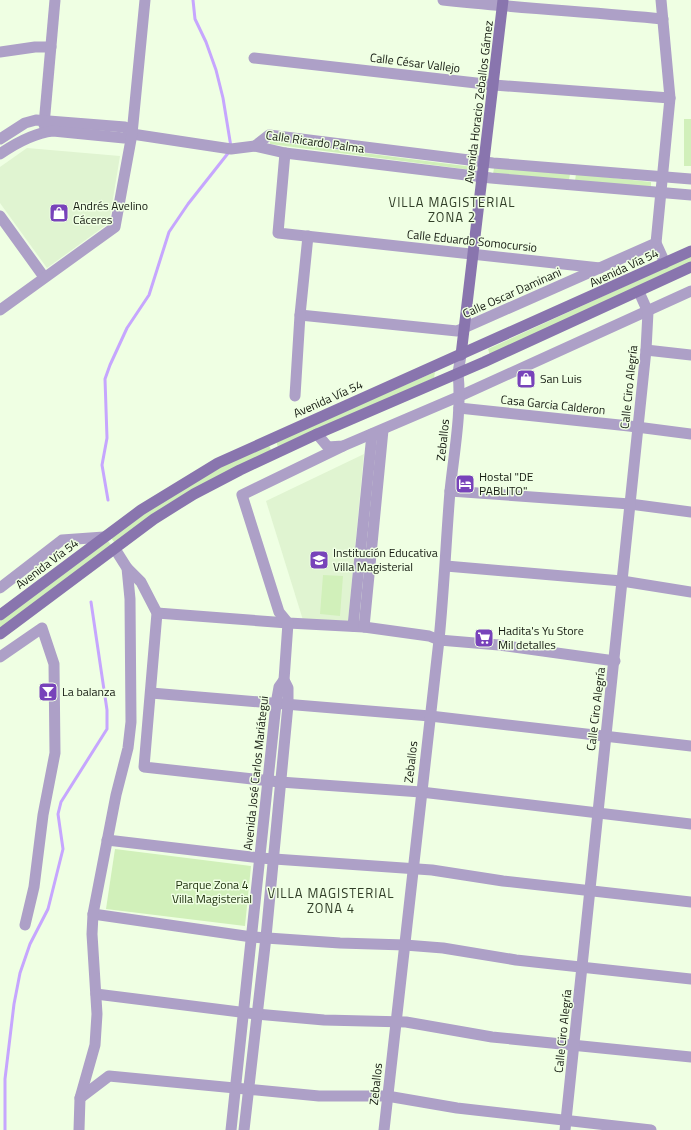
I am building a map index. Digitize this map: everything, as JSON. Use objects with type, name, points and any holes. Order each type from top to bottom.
[{"type":"main road","name":"Avenida Horacio Zeballos Gámez","points":[[461,355],[503,3]]},
{"type":"main road","name":"Avenida Vía 54","points":[[0,615],[141,510],[218,463],[691,251]]},
{"type":"main road","points":[[0,634],[154,519],[194,494],[240,470],[317,434],[458,373],[639,292],[691,267]]},
{"type":"street","points":[[44,132],[55,0]]},
{"type":"street","points":[[0,310],[115,227],[132,134],[145,0]]},
{"type":"street","points":[[443,0],[503,3],[663,19]]},
{"type":"street","points":[[661,0],[670,98],[656,243],[666,263]]},
{"type":"street","points":[[0,52],[35,47],[51,47]]},
{"type":"street","name":"Calle César Vallejo","points":[[254,58],[494,85],[583,90],[670,98]]},
{"type":"street","points":[[0,139],[25,123],[44,119],[125,127],[132,134]]},
{"type":"street","points":[[0,154],[25,139],[44,132],[53,131],[124,138],[132,134],[231,149],[255,146]]},
{"type":"street","name":"Calle Ricardo Palma","points":[[255,146],[269,135],[484,162],[662,178],[691,179]]},
{"type":"street","name":"Calle Ricardo Palma","points":[[255,146],[285,153],[483,177],[691,195]]},
{"type":"street","name":"Calle Eduardo Somocursio","points":[[285,153],[278,233],[600,268]]},
{"type":"street","points":[[0,216],[44,277]]},
{"type":"street","points":[[295,396],[300,315],[308,236]]},
{"type":"street","name":"Calle Oscar Daminani","points":[[300,315],[457,331],[656,243]]},
{"type":"street","points":[[284,680],[288,624],[279,612],[242,495],[343,446],[460,396],[648,312],[691,291]]},
{"type":"street","name":"Calle Ciro Alegría","points":[[566,1126],[646,350],[648,312],[639,292]]},
{"type":"street","points":[[646,350],[691,355]]},
{"type":"street","name":"Avenida Horacio Zeballos Gámez","points":[[458,373],[461,355]]},
{"type":"street","name":"Zeballos","points":[[384,1130],[439,640],[446,566],[450,491],[460,396],[458,373]]},
{"type":"street","name":"Casa Garcia Calderon","points":[[459,408],[691,434]]},
{"type":"street","points":[[358,627],[377,432]]},
{"type":"street","points":[[317,434],[328,447],[343,446]]},
{"type":"street","points":[[450,491],[630,504],[691,512]]},
{"type":"street","points":[[1,585],[62,540],[104,537]]},
{"type":"street","points":[[115,549],[127,568],[141,582],[157,613],[144,767],[268,779],[280,782],[421,792],[691,824]]},
{"type":"street","points":[[446,566],[622,581],[691,592]]},
{"type":"street","points":[[79,1130],[80,1098],[94,1045],[96,994],[92,934],[93,914],[106,840],[128,748],[131,722],[130,599],[127,568]]},
{"type":"street","points":[[157,613],[288,624],[358,627],[429,636],[439,640],[499,645],[615,661]]},
{"type":"street","points":[[0,656],[42,628],[54,664],[55,753],[43,815],[34,887],[25,925]]},
{"type":"street","name":"Avenida José Carlos Mariátegui","points":[[232,1130],[276,704],[279,687],[284,680],[288,688],[288,705],[266,937],[256,1014],[244,1130]]},
{"type":"street","points":[[151,693],[288,705],[364,709],[606,735],[691,746]]},
{"type":"street","points":[[106,840],[260,858],[414,868],[503,881],[691,902]]},
{"type":"street","points":[[93,914],[252,937],[443,948],[582,968],[691,979]]},
{"type":"street","points":[[96,994],[256,1014],[324,1020],[396,1022],[492,1037],[691,1057]]},
{"type":"street","points":[[80,1098],[109,1076],[319,1096],[387,1096],[566,1126],[651,1130]]},
{"type":"shaded area","name":"Andrés Avelino Cáceres","points":[[27,148],[120,156],[109,223],[47,268],[0,203],[0,167]]},
{"type":"shaded area","name":"Institución Educativa Villa Magisterial","points":[[364,454],[348,621],[303,620],[266,501]]},
{"type":"green space","points":[[684,119],[691,119],[691,166],[684,166]]},
{"type":"green space","points":[[270,141],[473,167],[472,170],[270,144]]},
{"type":"green space","points":[[494,168],[570,174],[569,180],[493,174]]},
{"type":"green space","points":[[576,174],[651,182],[651,188],[575,181]]},
{"type":"green space","points":[[691,256],[691,262],[490,355],[488,349]]},
{"type":"green space","points":[[435,372],[434,378],[278,447],[276,441]]},
{"type":"green space","points":[[269,445],[271,450],[115,543],[111,538],[150,510],[223,466]]},
{"type":"green space","points":[[108,541],[111,545],[0,628],[0,621]]},
{"type":"green space","points":[[323,575],[343,576],[340,616],[320,614]]},
{"type":"green space","name":"Parque Zona 4 Villa Magisterial","points":[[115,849],[251,866],[245,926],[106,909]]},
{"type":"waterway","points":[[193,0],[195,19],[206,42],[216,70],[223,98],[231,147]]},
{"type":"waterway","points":[[108,500],[102,465],[107,438],[105,379],[127,328],[149,295],[169,232],[188,204],[229,152]]},
{"type":"waterway","points":[[5,1130],[5,1079],[14,1004],[20,973],[30,944],[48,909],[63,849],[58,814],[61,802],[107,729],[107,710],[91,602]]},
{"type":"place","name":"Andrés Avelino Cáceres","points":[[59,213]]},
{"type":"place","name":"San Luis","points":[[526,379]]},
{"type":"place","name":"Hostal \"DE PABLITO\"","points":[[465,484]]},
{"type":"place","name":"Institución Educativa Villa Magisterial","points":[[319,560]]},
{"type":"place","name":"Hadita's Yu Store Mil detalles","points":[[484,638]]},
{"type":"place","name":"La balanza","points":[[48,692]]},
{"type":"district","name":"VILLA MAGISTERIAL ZONA 2","points":[[452,210]]},
{"type":"district","name":"VILLA MAGISTERIAL ZONA 4","points":[[331,900]]}]
